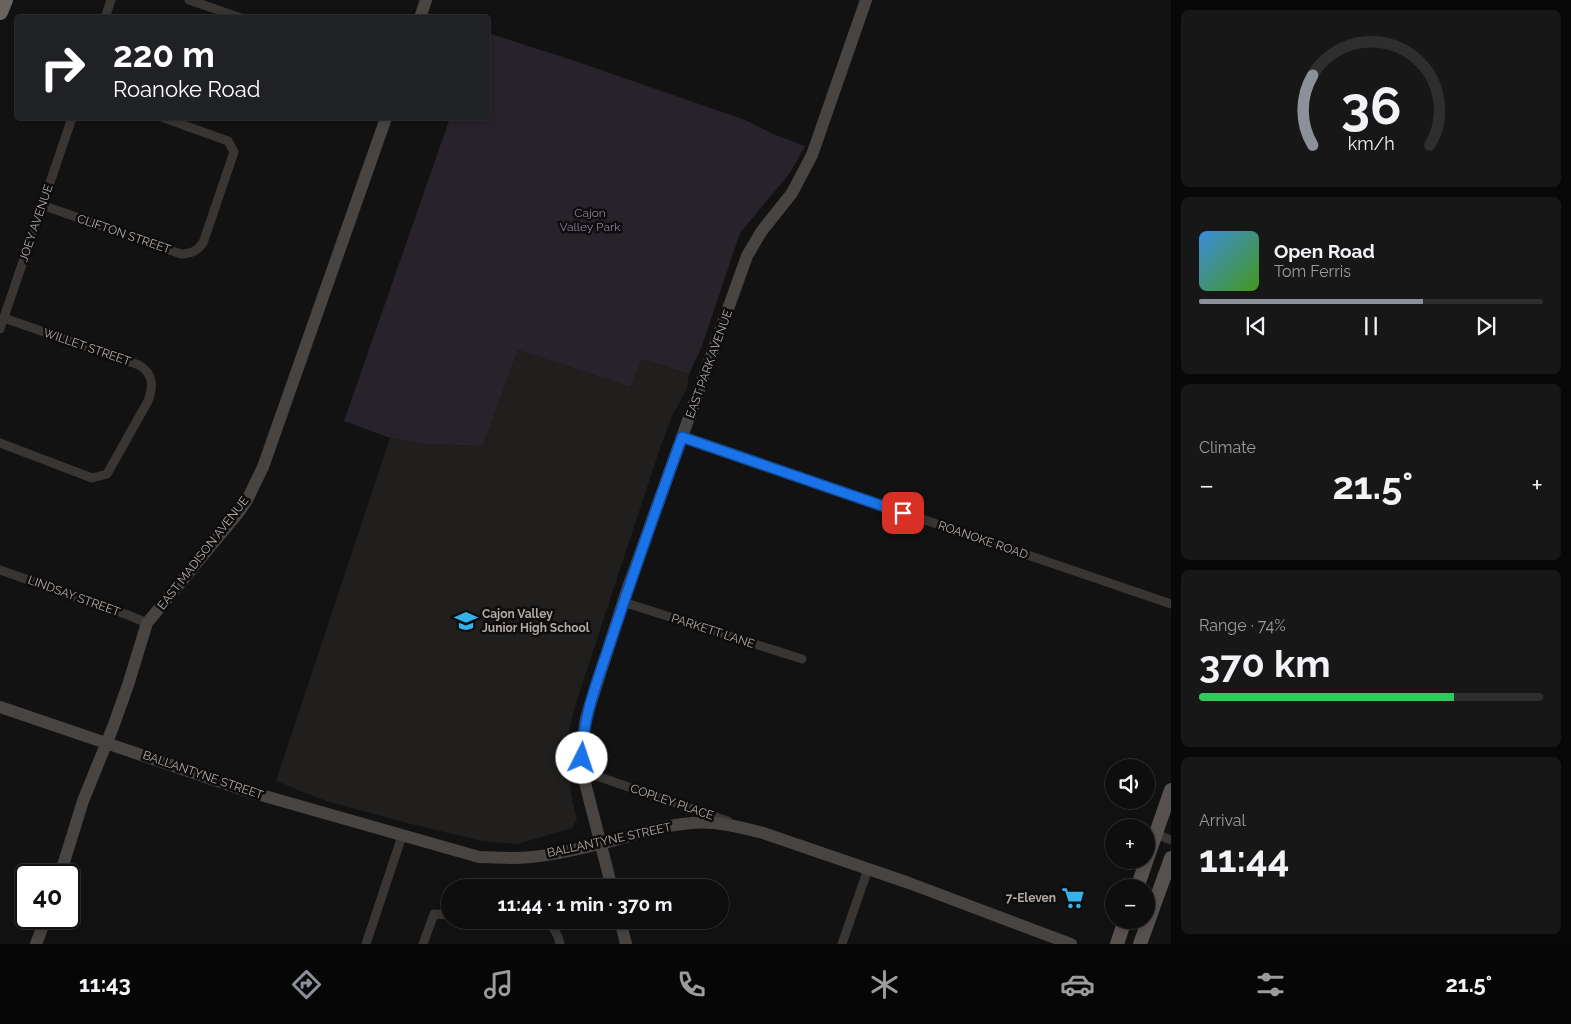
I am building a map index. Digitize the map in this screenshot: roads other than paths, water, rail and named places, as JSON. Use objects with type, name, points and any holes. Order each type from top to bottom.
[{"type":"highway","points":[[0,12],[5,0]]},
{"type":"main road","points":[[1140,879],[1171,790]]},
{"type":"main road","points":[[1140,944],[1171,858]]},
{"type":"main road","points":[[1117,944],[1122,929]]},
{"type":"street","points":[[107,15],[111,0]]},
{"type":"street","points":[[189,0],[232,15]]},
{"type":"street","points":[[421,15],[426,0]]},
{"type":"street","name":"EAST PARK AVENUE","points":[[610,879],[582,771],[582,744],[586,718],[623,602],[747,256],[761,232],[792,193],[812,155],[866,0]]},
{"type":"street","name":"JOEY AVENUE","points":[[0,329],[71,120]]},
{"type":"street","name":"CLIFTON STREET","points":[[42,205],[181,254],[188,254],[199,248],[203,243],[234,152],[228,140],[170,120]]},
{"type":"street","name":"EAST MADISON AVENUE","points":[[64,864],[84,801],[125,694],[147,623],[239,512],[263,467],[385,120]]},
{"type":"street","name":"WILLET STREET","points":[[0,442],[92,478],[106,474],[151,392],[150,376],[139,365],[4,318]]},
{"type":"street","name":"ROANOKE ROAD","points":[[682,437],[1171,604]]},
{"type":"street","name":"LINDSAY STREET","points":[[0,570],[147,623]]},
{"type":"street","name":"PARKETT LANE","points":[[623,602],[802,659]]},
{"type":"street","name":"BALLANTYNE STREET","points":[[0,707],[247,791],[479,857],[514,858],[544,855],[602,844],[666,827],[693,823],[739,826],[868,869],[1071,944]]},
{"type":"street","name":"COPLEY PLACE","points":[[582,771],[764,833]]},
{"type":"street","points":[[1156,834],[1171,840]]},
{"type":"street","points":[[366,944],[402,836]]},
{"type":"street","points":[[842,944],[868,869]]},
{"type":"street","points":[[422,944],[434,914],[441,915]]},
{"type":"street","points":[[36,944],[42,929]]},
{"type":"street","points":[[554,929],[558,933],[560,944]]},
{"type":"street","points":[[622,929],[626,944]]},
{"type":"place","name":"Cajon Valley Junior High School","points":[[466,621]]},
{"type":"place","name":"7-Eleven","points":[[1073,898]]},
{"type":"park label","name":"Cajon Valley Park","points":[[590,220]]}]
